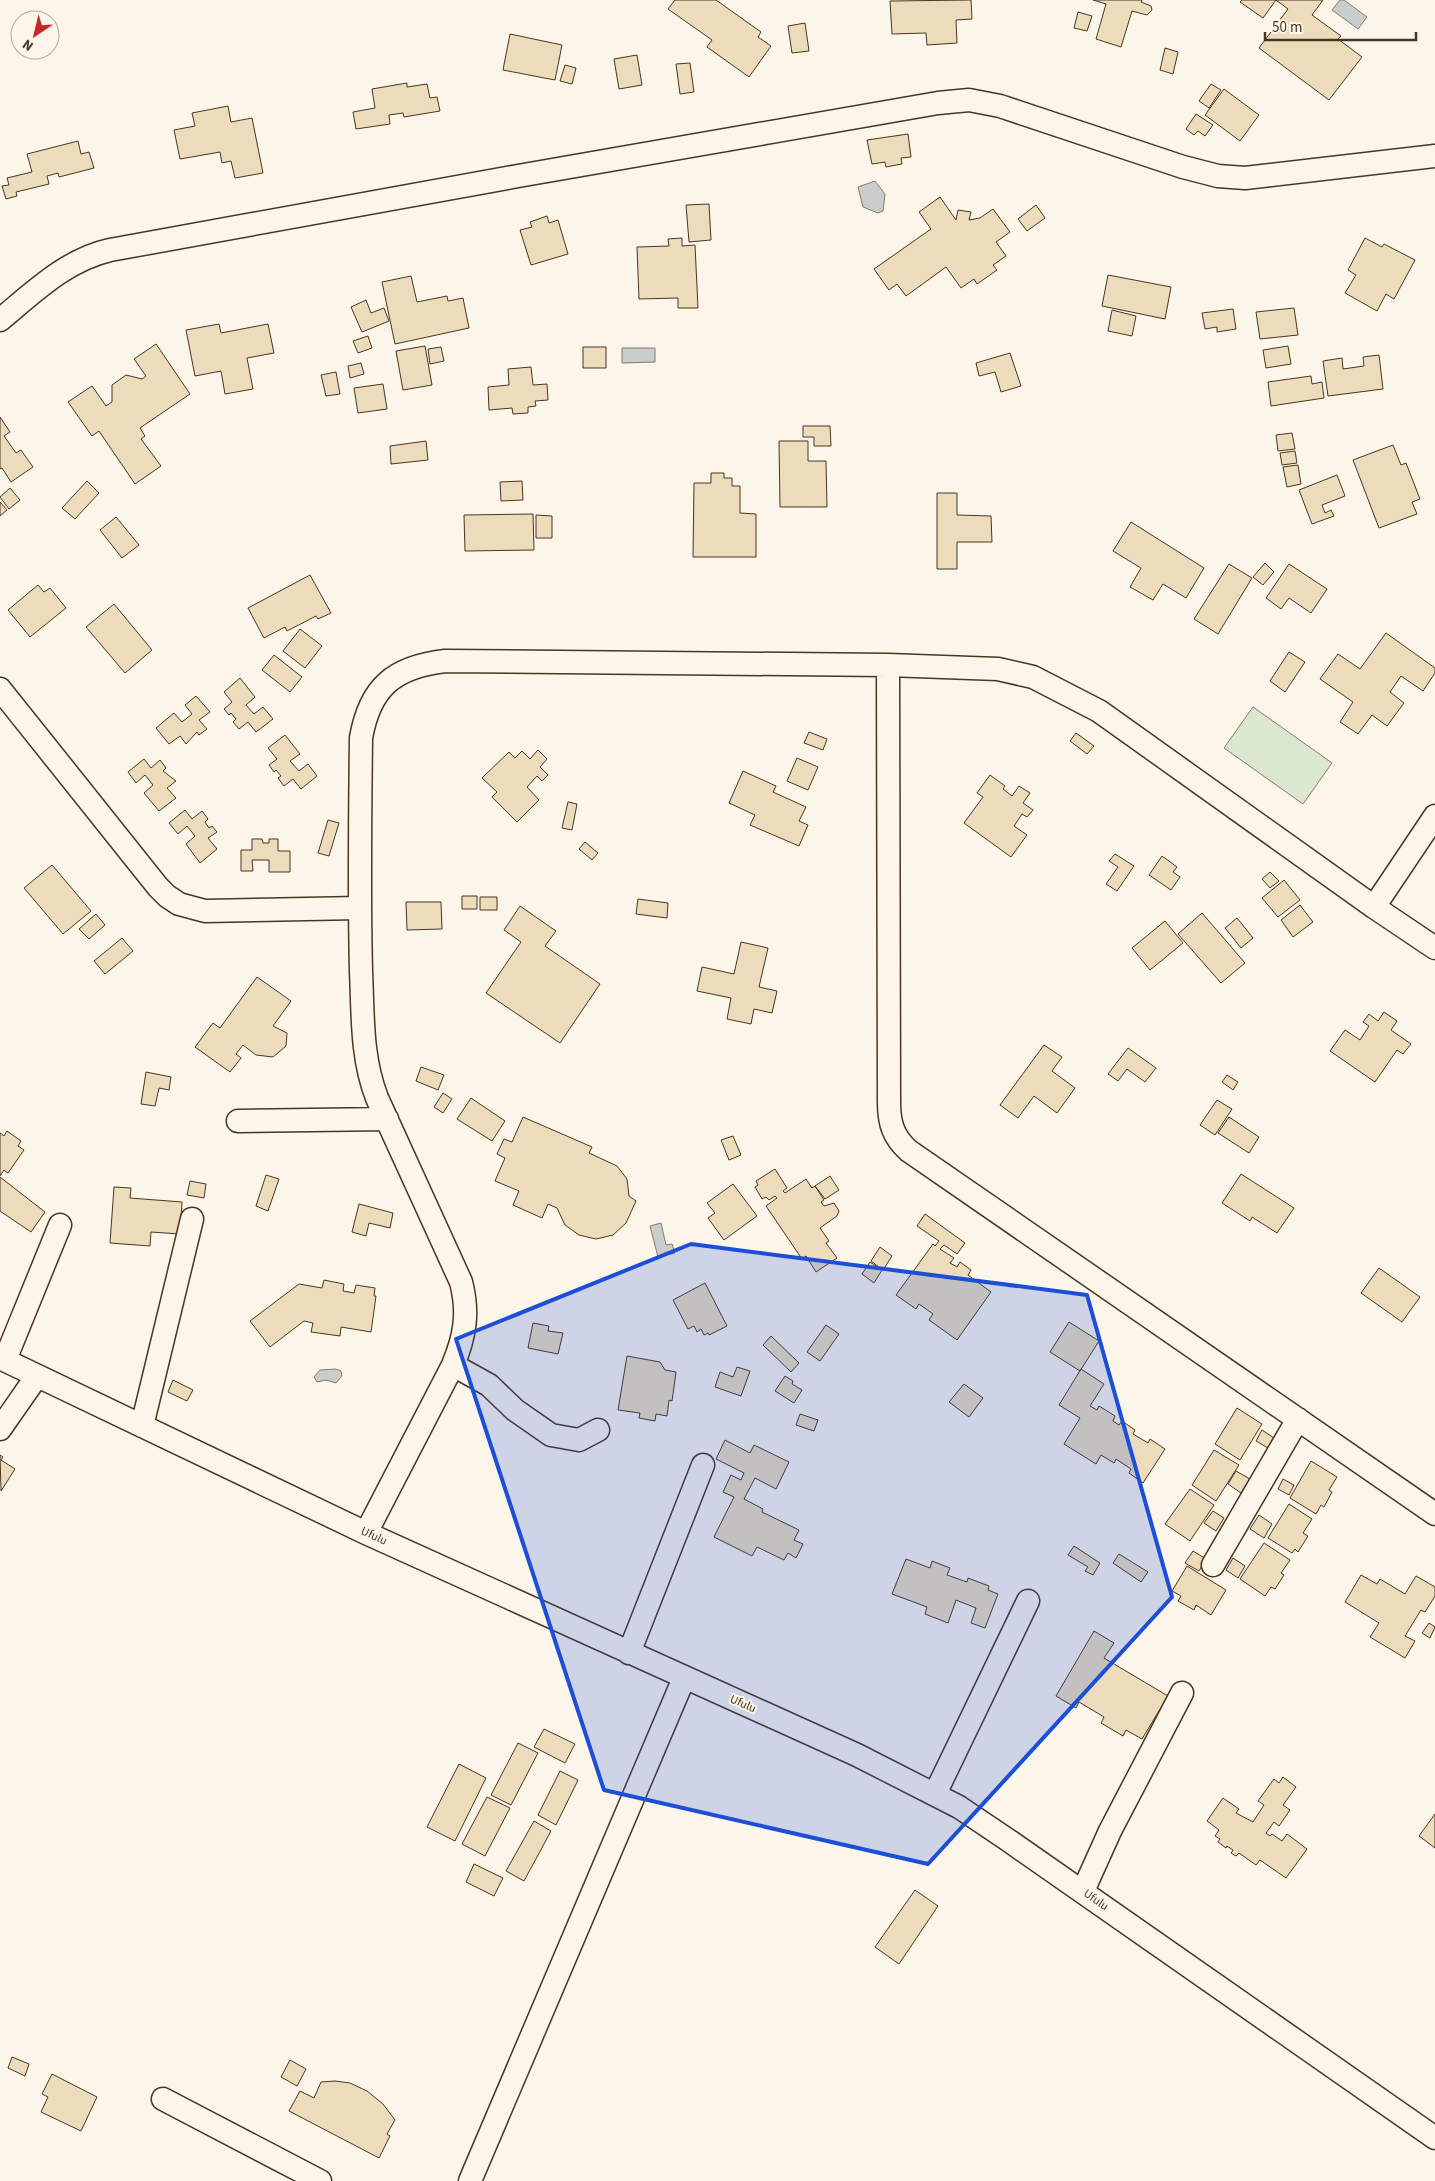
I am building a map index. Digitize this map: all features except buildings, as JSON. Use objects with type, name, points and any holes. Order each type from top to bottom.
[{"type":"street","points":[[0,320],[68,266],[95,254],[110,250],[938,103],[969,100],[1000,106],[1122,148],[1218,176],[1245,178],[1435,156]]},
{"type":"street","points":[[366,1533],[453,1365],[462,1345],[465,1328],[464,1297],[449,1252],[371,1082],[364,1052],[359,908],[361,738],[364,724],[376,696],[386,682],[399,673],[411,667],[445,661],[888,665],[998,669],[1033,677],[1099,711],[1374,907],[1435,948]]},
{"type":"street","points":[[888,665],[889,1116],[895,1136],[909,1152],[1435,1514]]},
{"type":"street","points":[[0,689],[158,887],[179,904],[205,911],[359,908]]},
{"type":"street","points":[[1374,907],[1435,816]]},
{"type":"street","points":[[238,1121],[387,1119]]},
{"type":"street","points":[[142,1426],[192,1219]]},
{"type":"street","points":[[2,1359],[60,1225]]},
{"type":"street","name":"Ufulu","points":[[2,1359],[366,1533],[857,1755],[935,1794],[959,1807],[1084,1891],[1431,2128]]},
{"type":"street","points":[[453,1365],[489,1385],[515,1410],[552,1435],[579,1440],[598,1430]]},
{"type":"street","points":[[0,1429],[37,1376]]},
{"type":"street","points":[[1213,1565],[1298,1419]]},
{"type":"street","points":[[628,1653],[702,1465]]},
{"type":"street","points":[[935,1794],[1028,1601]]},
{"type":"street","points":[[470,2181],[684,1678]]},
{"type":"street","points":[[1084,1891],[1110,1831],[1182,1692]]},
{"type":"street","points":[[163,2099],[320,2181]]},
{"type":"highlighted area","points":[[691,1244],[1087,1295],[1172,1597],[928,1864],[604,1790],[456,1339]]},
{"type":"green space","points":[[1253,707],[1332,763],[1303,804],[1224,748]]},
{"type":"shaded area","points":[[1340,0],[1344,0],[1367,17],[1358,29],[1332,10]]},
{"type":"shaded area","points":[[875,181],[885,194],[883,211],[878,213],[863,207],[858,187]]},
{"type":"shaded area","points":[[622,348],[655,348],[655,362],[622,363]]},
{"type":"shaded area","points":[[661,1223],[666,1245],[672,1244],[675,1253],[658,1257],[650,1226]]},
{"type":"shaded area","points":[[336,1369],[341,1371],[342,1376],[336,1383],[326,1380],[317,1382],[314,1377],[320,1370]]}]
